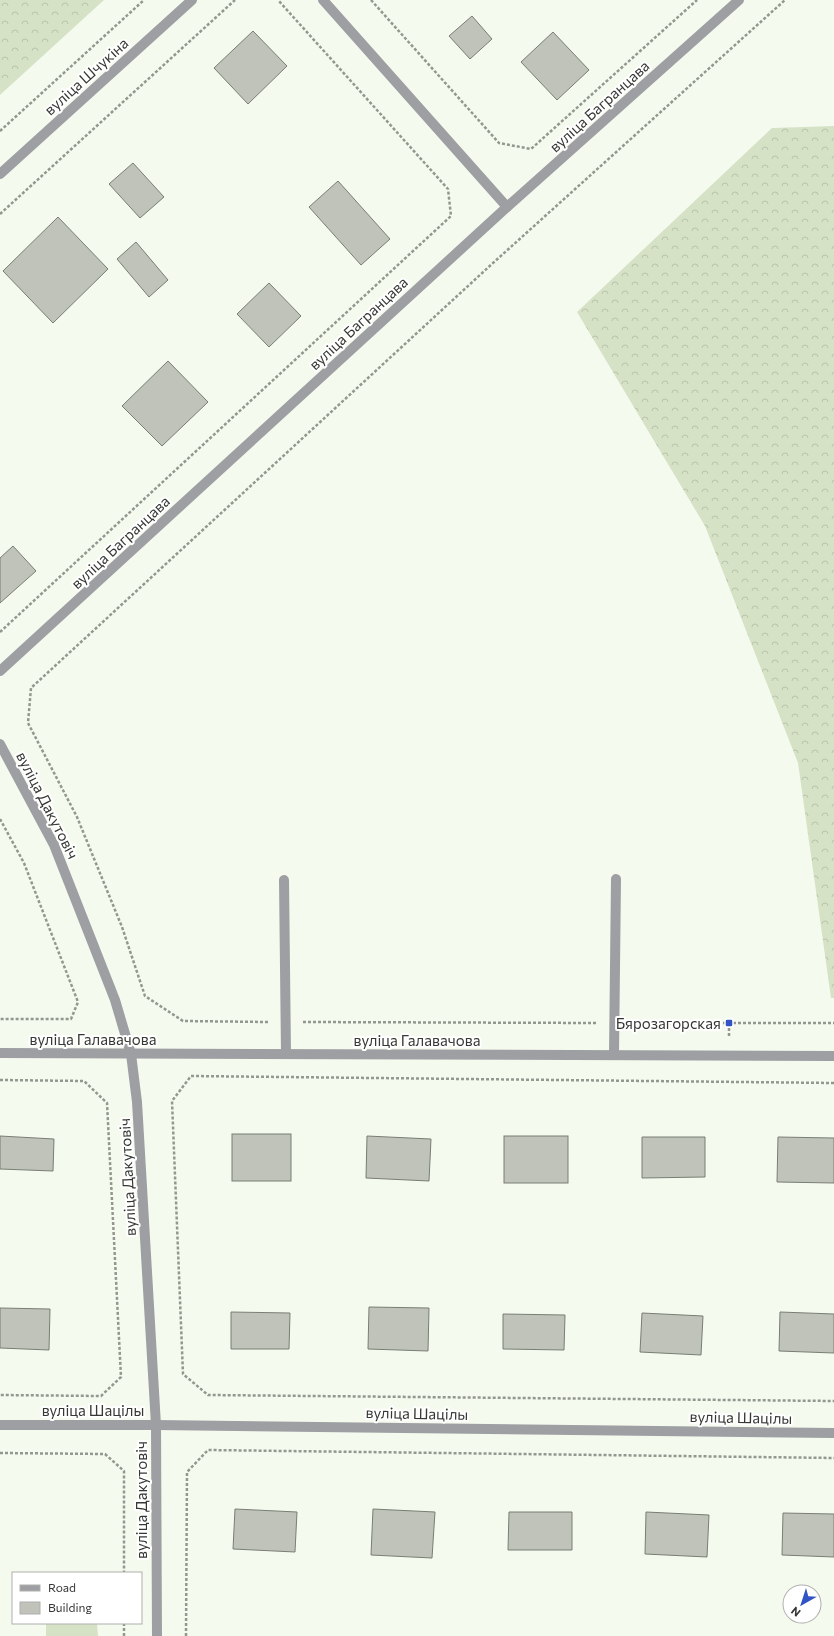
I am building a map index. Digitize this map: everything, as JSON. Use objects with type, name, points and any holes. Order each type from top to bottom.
[{"type":"street","name":"вуліца Шчукіна","points":[[0,174],[192,0]]},
{"type":"street","points":[[323,0],[507,207]]},
{"type":"street","name":"вуліца Багранцава","points":[[0,671],[507,207],[551,170],[739,0]]},
{"type":"street","name":"вуліца Дакутовіч","points":[[0,744],[54,845],[114,1000],[131,1054],[138,1102],[156,1424],[157,1636]]},
{"type":"street","points":[[614,1055],[616,879]]},
{"type":"street","points":[[284,880],[286,1054]]},
{"type":"street","name":"вуліца Галавачова","points":[[0,1053],[834,1056]]},
{"type":"street","name":"вуліца Шацілы","points":[[0,1425],[156,1424],[834,1433]]},
{"type":"path","points":[[0,131],[144,0]]},
{"type":"path","points":[[0,214],[235,0]]},
{"type":"path","points":[[0,632],[451,216],[448,189],[278,0]]},
{"type":"path","points":[[371,0],[500,143],[531,149],[697,0]]},
{"type":"path","points":[[785,0],[493,263],[31,688],[28,723],[77,817],[122,927],[145,996],[183,1021],[834,1023]]},
{"type":"path","points":[[0,819],[24,863],[78,1002],[71,1019],[0,1019]]},
{"type":"path","points":[[834,1082],[192,1076],[172,1101],[183,1374],[208,1395],[834,1401]]},
{"type":"path","points":[[0,1080],[84,1081],[107,1103],[122,1377],[101,1396],[0,1395]]},
{"type":"path","points":[[186,1636],[186,1472],[208,1450],[834,1458]]},
{"type":"path","points":[[0,1453],[105,1454],[124,1471],[124,1572]]},
{"type":"path","points":[[124,1624],[124,1636]]},
{"type":"green space","points":[[0,0],[104,0],[0,95]]},
{"type":"green space","points":[[834,126],[834,998],[831,998],[798,763],[705,526],[577,312],[772,128]]},
{"type":"green space","points":[[46,1624],[97,1624],[98,1636],[46,1636]]},
{"type":"building","points":[[472,16],[492,39],[470,59],[449,36]]},
{"type":"building","points":[[253,31],[287,66],[248,104],[214,68]]},
{"type":"building","points":[[553,32],[589,70],[557,100],[521,62]]},
{"type":"building","points":[[133,163],[164,197],[140,218],[109,184]]},
{"type":"building","points":[[338,181],[390,239],[361,265],[309,207]]},
{"type":"building","points":[[58,217],[108,269],[53,323],[3,271]]},
{"type":"building","points":[[136,242],[168,280],[149,297],[117,259]]},
{"type":"building","points":[[269,283],[301,316],[269,347],[237,314]]},
{"type":"building","points":[[168,361],[208,402],[162,446],[122,406]]},
{"type":"building","points":[[13,546],[36,571],[0,603],[0,558]]},
{"type":"building","points":[[232,1134],[291,1134],[291,1181],[232,1181]]},
{"type":"building","points":[[0,1136],[54,1139],[53,1171],[0,1169]]},
{"type":"building","points":[[367,1136],[431,1139],[429,1181],[366,1178]]},
{"type":"building","points":[[504,1136],[568,1136],[568,1183],[504,1183]]},
{"type":"building","points":[[642,1137],[705,1137],[705,1177],[642,1178]]},
{"type":"building","points":[[778,1137],[834,1138],[834,1183],[777,1182]]},
{"type":"building","points":[[369,1307],[429,1308],[428,1351],[368,1349]]},
{"type":"building","points":[[0,1308],[50,1309],[49,1350],[0,1348]]},
{"type":"building","points":[[231,1312],[290,1313],[289,1349],[231,1349]]},
{"type":"building","points":[[780,1312],[834,1314],[834,1353],[779,1351]]},
{"type":"building","points":[[642,1313],[703,1316],[701,1355],[640,1352]]},
{"type":"building","points":[[503,1314],[565,1315],[564,1350],[503,1349]]},
{"type":"building","points":[[235,1509],[297,1512],[295,1552],[233,1549]]},
{"type":"building","points":[[373,1509],[435,1512],[432,1558],[371,1555]]},
{"type":"building","points":[[509,1512],[572,1512],[572,1550],[508,1550]]},
{"type":"building","points":[[646,1512],[709,1515],[707,1557],[645,1554]]},
{"type":"building","points":[[783,1513],[834,1514],[834,1557],[782,1555]]},
{"type":"place","name":"Бярозагорская","points":[[729,1023]]}]
